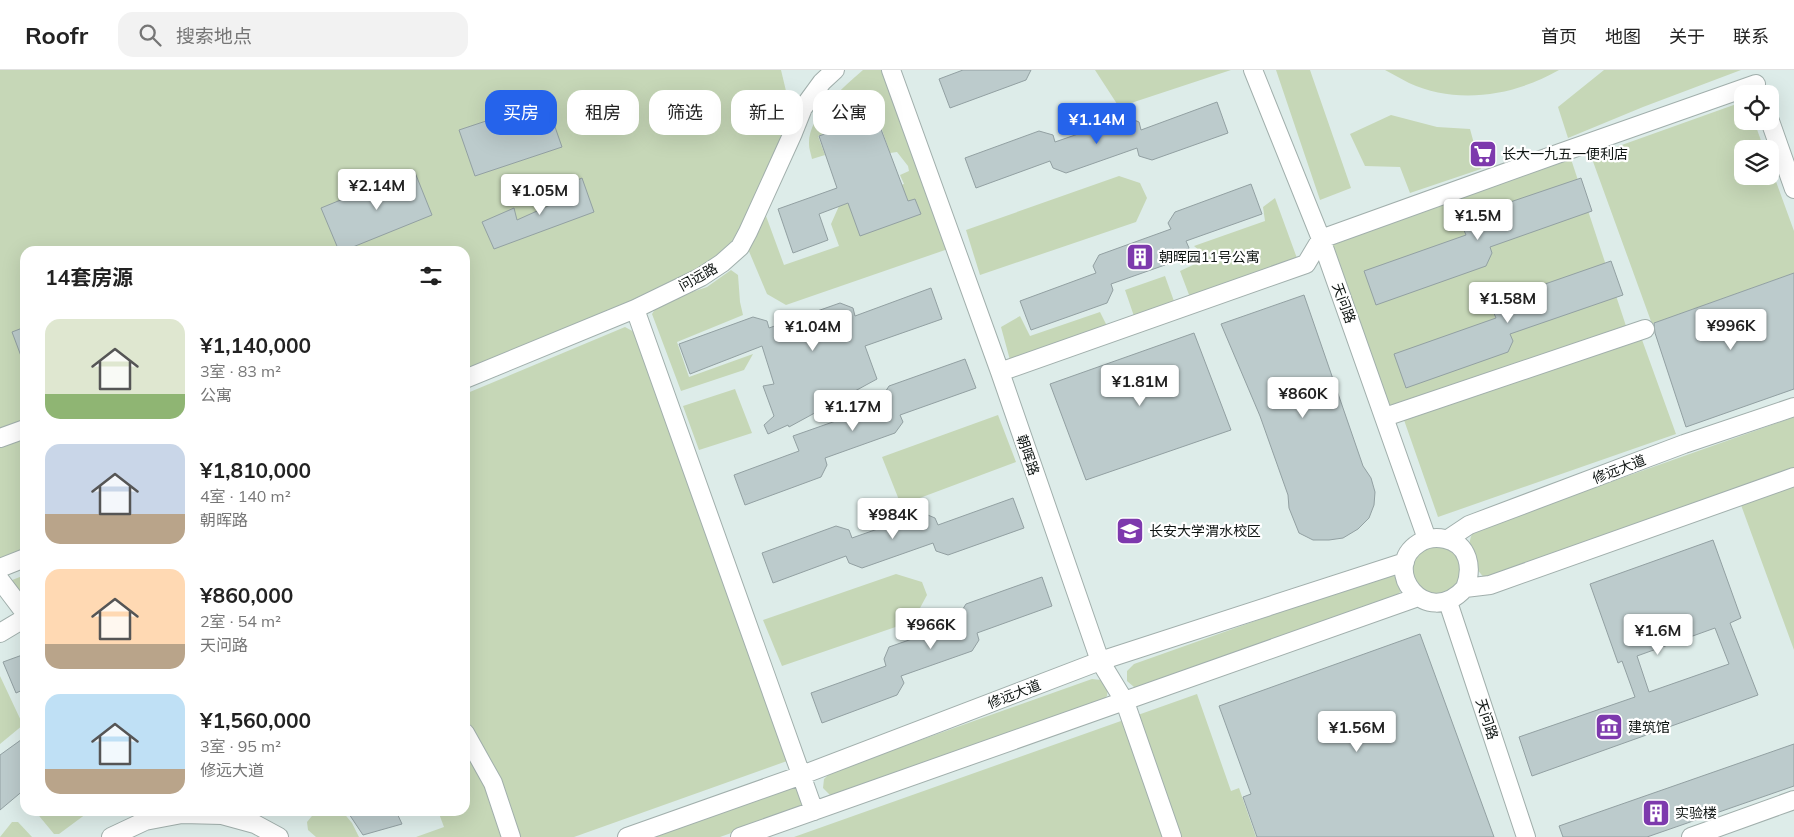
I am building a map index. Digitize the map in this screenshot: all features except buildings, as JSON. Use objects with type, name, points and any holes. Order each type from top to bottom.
[{"type":"street","name":"问远路","points":[[470,377],[635,309],[701,277],[722,263],[740,247],[768,189],[803,108],[822,82],[835,70]]},
{"type":"street","name":"朝晖路","points":[[891,70],[1000,372],[1100,661],[1124,702],[1172,837]]},
{"type":"street","name":"天问路","points":[[1253,70],[1321,239],[1385,417],[1426,539]]},
{"type":"street","points":[[1000,372],[1306,264],[1321,239],[1756,83]]},
{"type":"street","points":[[1773,130],[1794,189]]},
{"type":"street","points":[[635,309],[814,811]]},
{"type":"street","points":[[1385,417],[1645,329]]},
{"type":"street","name":"修远大道","points":[[1448,540],[1458,531],[1478,522],[1684,444],[1794,407]]},
{"type":"street","points":[[0,438],[20,431]]},
{"type":"street","points":[[1465,588],[1490,585],[1794,477]]},
{"type":"street","points":[[1426,539],[1448,540],[1456,544],[1463,551],[1468,560],[1470,569],[1469,579],[1465,588],[1448,602],[1427,602],[1411,591],[1406,582],[1405,562],[1409,552],[1426,539]]},
{"type":"street","points":[[0,568],[20,560]]},
{"type":"street","name":"修远大道","points":[[627,837],[802,774],[1100,661],[1405,562]]},
{"type":"street","points":[[0,580],[20,606]]},
{"type":"street","points":[[740,837],[1418,597]]},
{"type":"street","name":"天问路","points":[[1448,602],[1526,837]]},
{"type":"street","points":[[0,634],[20,621]]},
{"type":"street","points":[[470,742],[493,783],[511,837]]},
{"type":"street","points":[[1691,837],[1794,800]]},
{"type":"street","points":[[111,837],[145,821],[171,816]]},
{"type":"street","points":[[226,816],[255,824],[279,837]]},
{"type":"green space","points":[[0,70],[781,70],[786,90],[731,90],[731,135],[784,135],[758,196],[732,241],[697,273],[645,297],[470,368],[470,246],[20,246],[20,553],[0,560]]},
{"type":"green space","points":[[863,70],[886,70],[948,249],[786,305],[767,294],[748,249],[766,216],[784,265],[839,246],[831,224],[839,206],[904,184],[900,175],[909,171],[908,166],[897,152],[890,153],[884,135],[885,90],[841,90]]},
{"type":"green space","points":[[1095,70],[1231,70],[1119,107]]},
{"type":"green space","points":[[1276,70],[1310,70],[1351,188],[1320,200]]},
{"type":"green space","points":[[1385,70],[1559,70],[1523,86],[1485,94],[1466,95],[1446,94],[1427,90]]},
{"type":"green space","points":[[1604,70],[1741,70],[1568,138],[1558,107]]},
{"type":"green space","points":[[1734,105],[1734,130],[1757,130],[1761,140],[1734,140],[1734,185],[1777,185],[1794,231],[1794,273],[1652,324],[1591,156]]},
{"type":"green space","points":[[1391,115],[1437,127],[1470,129],[1481,169],[1410,193],[1400,167],[1365,166],[1350,134]]},
{"type":"green space","points":[[813,126],[813,135],[821,135],[818,136],[825,155],[812,159],[809,144]]},
{"type":"green space","points":[[1570,156],[1626,326],[1390,411],[1330,241]]},
{"type":"green space","points":[[1119,176],[1140,183],[1147,198],[1136,222],[980,275],[966,230]]},
{"type":"green space","points":[[1275,198],[1298,261],[1191,300],[1180,271],[1208,258],[1194,246],[1265,221],[1263,207]]},
{"type":"green space","points":[[731,270],[738,275],[743,315],[677,342],[689,377],[753,354],[744,370],[681,391],[652,314],[659,303],[707,287]]},
{"type":"green space","points":[[1165,276],[1175,304],[1135,319],[1125,290]]},
{"type":"green space","points":[[1100,312],[1108,328],[1010,360],[1001,327],[1020,316],[1030,336]]},
{"type":"green space","points":[[625,327],[636,333],[787,761],[574,837],[416,837],[444,827],[440,816],[470,816],[470,392]]},
{"type":"green space","points":[[1641,337],[1676,434],[1438,517],[1404,420]]},
{"type":"green space","points":[[735,389],[752,433],[699,450],[683,406]]},
{"type":"green space","points":[[998,415],[1016,462],[901,505],[882,457]]},
{"type":"green space","points":[[1794,417],[1794,472],[1485,578],[1473,562],[1470,542],[1471,535],[1475,530]]},
{"type":"green space","points":[[1794,486],[1794,650],[1741,505]]},
{"type":"green space","points":[[1424,546],[1448,546],[1456,555],[1462,572],[1461,579],[1451,590],[1430,596],[1412,579],[1410,565]]},
{"type":"green space","points":[[896,574],[922,582],[927,595],[913,621],[782,666],[763,620]]},
{"type":"green space","points":[[1385,575],[1394,576],[1401,582],[1400,592],[1393,599],[1143,688],[1134,687],[1127,681],[1127,671],[1134,664]]},
{"type":"green space","points":[[20,577],[20,596],[7,582]]},
{"type":"green space","points":[[0,676],[20,719],[20,727],[0,744]]},
{"type":"green space","points":[[1092,679],[1101,680],[1108,687],[1107,696],[1100,703],[840,796],[830,795],[823,788],[824,779],[831,772]]},
{"type":"green space","points":[[1197,694],[1231,791],[1239,788],[1256,837],[794,837]]},
{"type":"green space","points":[[788,786],[798,787],[803,803],[796,810],[720,837],[643,837]]},
{"type":"green space","points":[[39,816],[83,816],[59,834],[54,834]]},
{"type":"green space","points":[[312,816],[346,816],[359,837],[316,837],[308,830],[307,822]]},
{"type":"green space","points":[[12,822],[18,822],[32,837],[0,837]]},
{"type":"place","name":"长大一九五一便利店","points":[[1483,154]]},
{"type":"place","name":"朝晖园11号公寓","points":[[1140,257]]},
{"type":"place","name":"长安大学渭水校区","points":[[1130,531]]},
{"type":"place","name":"建筑馆","points":[[1609,727]]},
{"type":"place","name":"实验楼","points":[[1656,813]]}]
